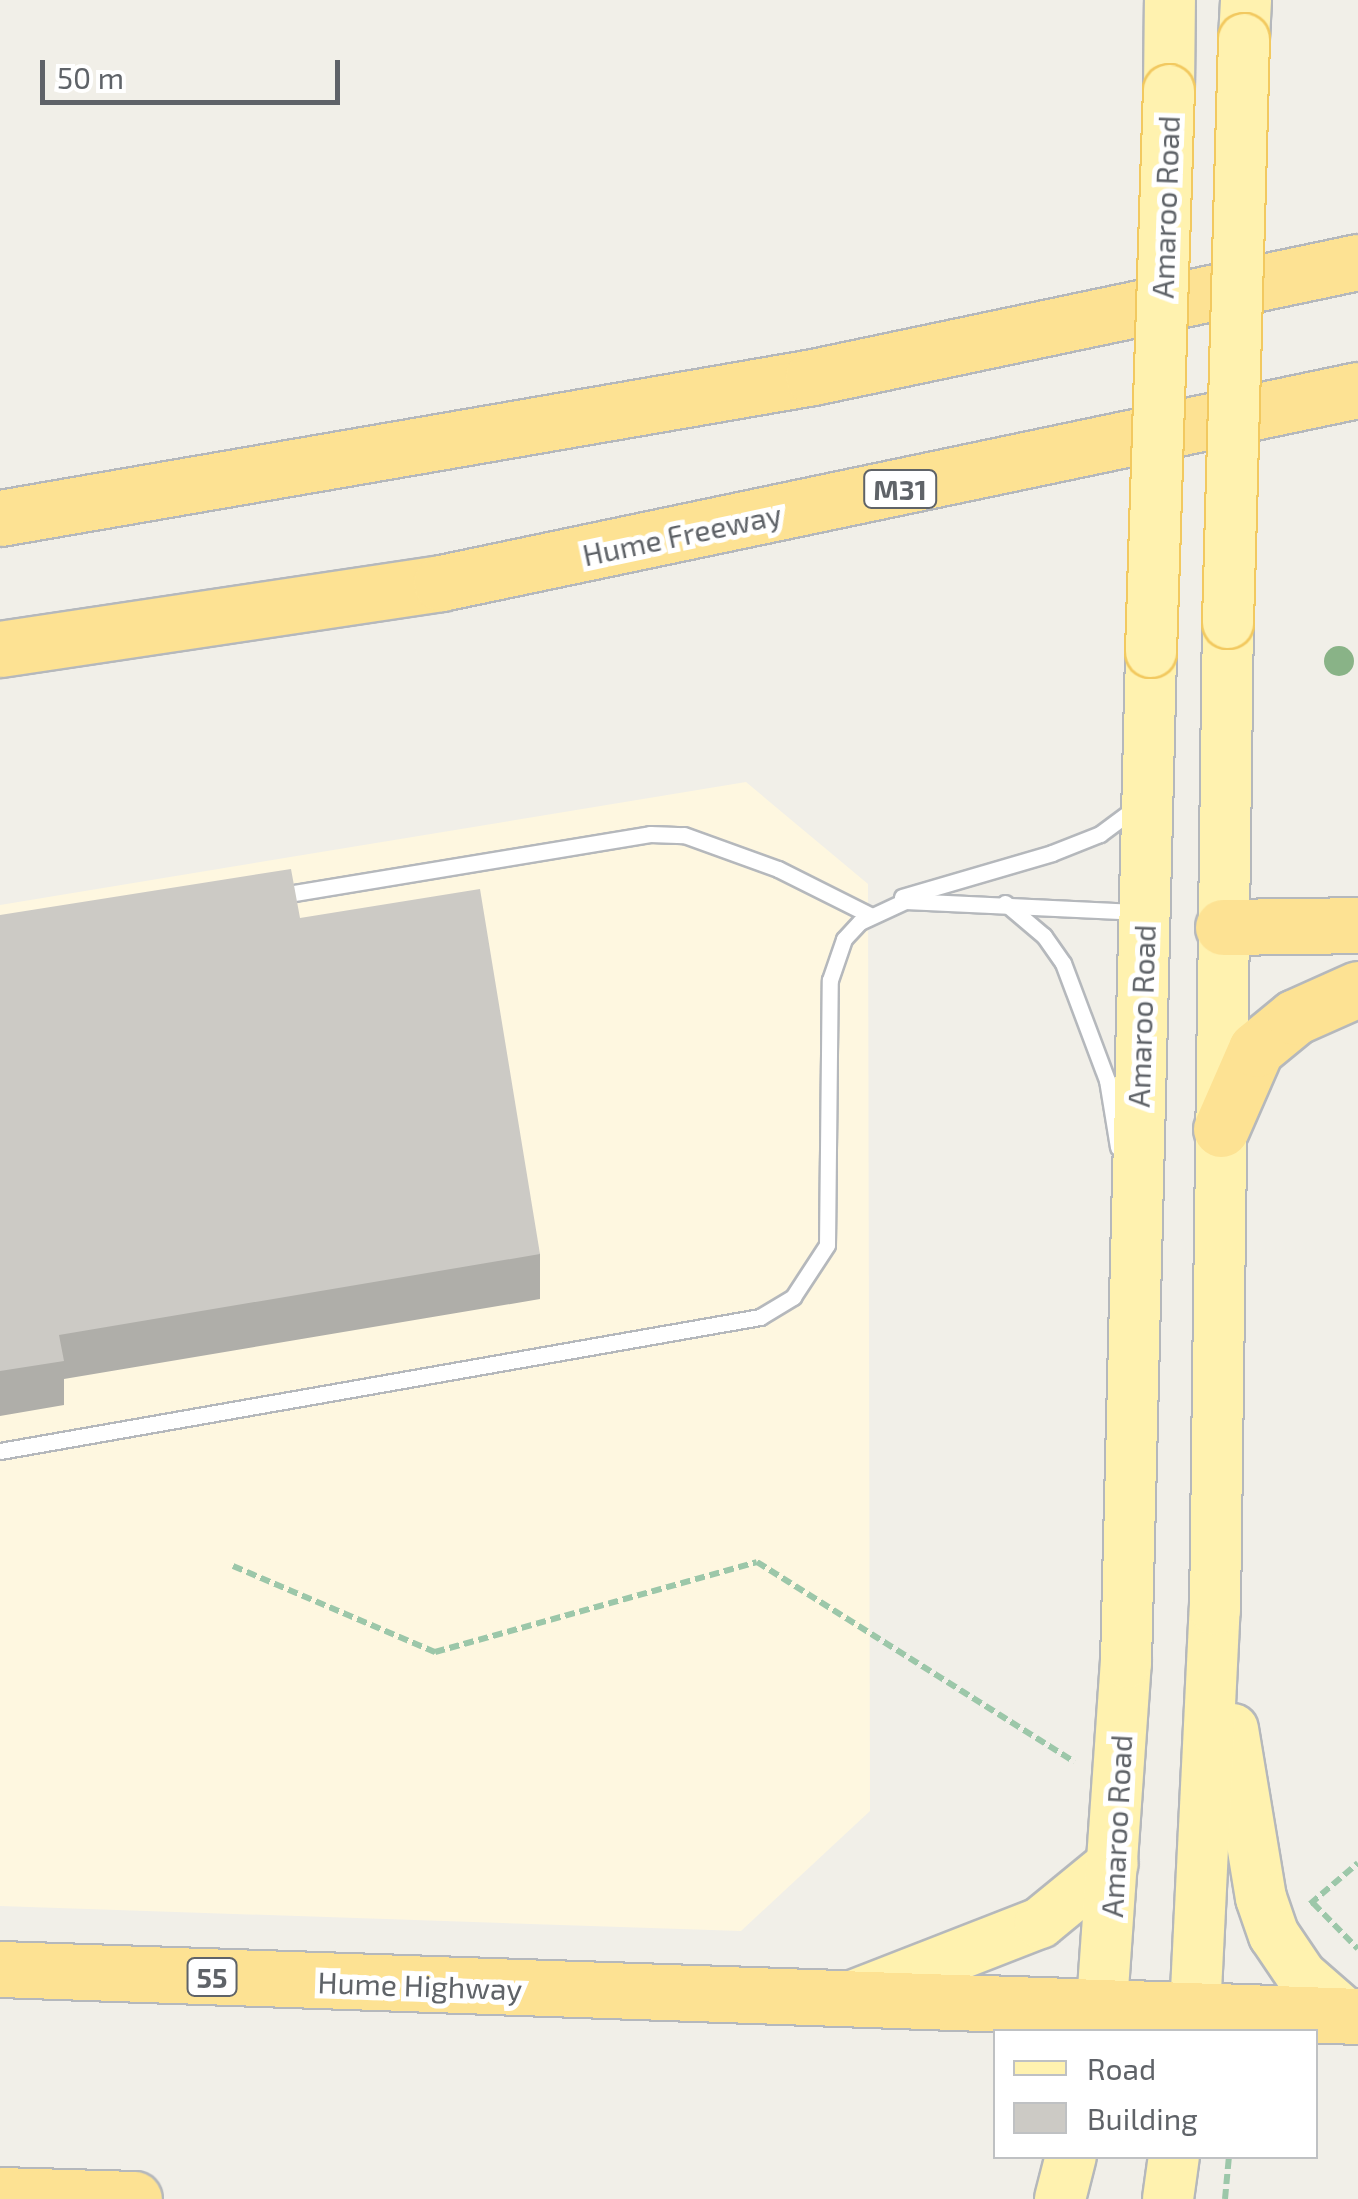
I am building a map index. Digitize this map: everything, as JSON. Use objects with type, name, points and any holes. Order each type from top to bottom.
[{"type":"highway","points":[[0,518],[813,378],[1358,262]]},
{"type":"highway","name":"Hume Freeway","points":[[0,648],[440,583],[1358,390]]},
{"type":"highway","points":[[1223,927],[1358,925]]},
{"type":"highway","points":[[1221,1129],[1256,1050],[1295,1017],[1358,989]]},
{"type":"highway","name":"Hume Highway","points":[[0,1970],[841,2000]]},
{"type":"highway","name":"55","points":[[841,2000],[1102,2020],[1353,2016]]},
{"type":"highway","points":[[0,2195],[134,2199]]},
{"type":"main road","name":"Amaroo Road","points":[[1102,2020],[1133,1460],[1134,1249],[1170,0]]},
{"type":"main road","points":[[1195,2020],[1215,1610],[1228,623],[1245,20]]},
{"type":"main road","points":[[1145,912],[1223,927]]},
{"type":"main road","points":[[1215,1610],[1261,1898],[1290,1961],[1353,2016]]},
{"type":"main road","points":[[841,2000],[1040,1923],[1113,1863]]},
{"type":"main road","points":[[1060,2199],[1070,2159]]},
{"type":"main road","points":[[1168,2199],[1174,2159]]},
{"type":"lane","points":[[0,1451],[730,1327],[778,1306],[819,1266],[827,1245],[830,980],[844,938],[875,911],[1084,841],[1148,796]]},
{"type":"lane","points":[[250,900],[650,834],[684,835],[778,869],[875,911],[905,901],[1145,912]]},
{"type":"lane","points":[[1004,903],[1044,936],[1081,1005],[1107,1080],[1134,1249]]},
{"type":"path","points":[[233,1566],[435,1652],[757,1562],[1074,1762]]},
{"type":"path","points":[[1312,1902],[1358,1949]]},
{"type":"path","points":[[1225,2199],[1230,2159]]},
{"type":"shaded area","points":[[746,782],[868,884],[870,1811],[741,1931],[0,1906],[0,905]]},
{"type":"building","points":[[291,869],[300,918],[480,889],[540,1254],[59,1335],[64,1361],[0,1371],[0,915]]}]
